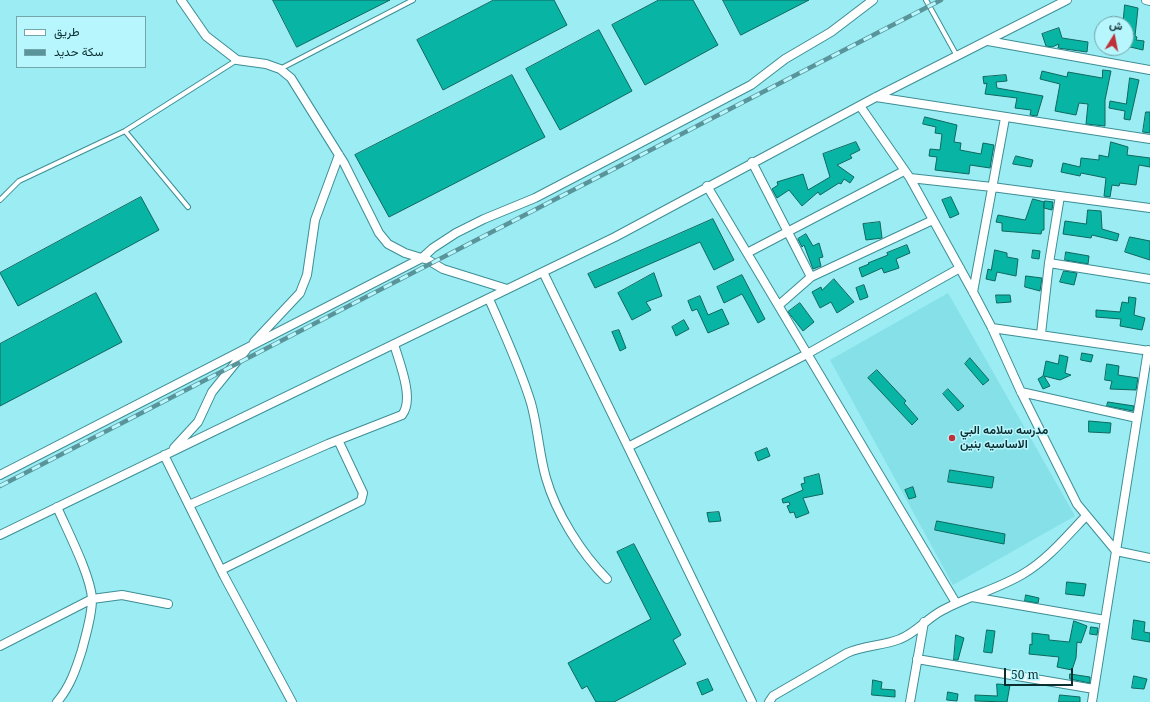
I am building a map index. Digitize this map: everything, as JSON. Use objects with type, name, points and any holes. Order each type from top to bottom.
[{"type":"street","points":[[181,0],[200,28],[214,43],[237,60],[266,64],[280,69],[291,78],[339,155],[379,233],[388,244],[396,249],[422,258],[456,274],[508,290]]},
{"type":"street","points":[[0,476],[422,258],[433,248],[456,233],[484,219],[535,198],[750,85],[785,59],[831,32],[873,0]]},
{"type":"street","points":[[0,535],[167,453],[508,290],[615,236],[876,97],[1067,0]]},
{"type":"street","points":[[1146,0],[1150,1]]},
{"type":"street","points":[[988,41],[1150,70]]},
{"type":"street","points":[[876,97],[1005,118],[1150,139]]},
{"type":"street","points":[[860,106],[910,178],[960,268],[992,328],[1021,392],[1077,504],[1116,551],[1150,558]]},
{"type":"street","points":[[973,292],[1005,118]]},
{"type":"street","points":[[167,453],[198,422],[212,392],[249,347],[300,293],[307,275],[315,220],[339,155]]},
{"type":"street","points":[[752,162],[811,277]]},
{"type":"street","points":[[747,253],[904,171]]},
{"type":"street","points":[[910,178],[992,186],[1150,208]]},
{"type":"street","points":[[707,186],[956,602]]},
{"type":"street","points":[[1041,334],[1048,263],[1060,196]]},
{"type":"street","points":[[779,306],[811,277],[933,220]]},
{"type":"street","points":[[1048,263],[1150,279]]},
{"type":"street","points":[[628,447],[807,354],[960,268]]},
{"type":"street","points":[[543,272],[752,702]]},
{"type":"street","points":[[489,299],[521,374],[531,404],[546,477],[551,493],[583,552],[607,579]]},
{"type":"street","points":[[992,328],[1149,351],[1092,702]]},
{"type":"street","points":[[189,505],[338,440],[397,418],[407,409],[408,400],[394,344]]},
{"type":"street","points":[[1021,392],[1137,418]]},
{"type":"street","points":[[221,570],[361,501],[363,493],[338,440]]},
{"type":"street","points":[[167,453],[189,505],[221,570],[292,702]]},
{"type":"street","points":[[57,507],[88,581],[92,599],[87,629],[78,663],[70,683],[57,702]]},
{"type":"street","points":[[769,702],[773,696],[847,653],[859,648],[900,639],[956,602],[1001,585],[1025,573],[1047,555],[1086,516]]},
{"type":"street","points":[[0,646],[92,599],[122,596],[168,604]]},
{"type":"street","points":[[971,597],[1105,620]]},
{"type":"street","points":[[910,702],[924,622]]},
{"type":"street","points":[[917,659],[1094,689]]},
{"type":"lane","points":[[280,69],[413,0]]},
{"type":"lane","points":[[926,0],[957,57]]},
{"type":"lane","points":[[0,200],[19,181],[125,131],[237,60]]},
{"type":"lane","points":[[125,131],[188,207]]},
{"type":"shaded area","name":"مدرسه سلامه البي الاساسيه بنين","points":[[948,293],[1075,516],[953,585],[830,360]]},
{"type":"building","points":[[273,0],[390,0],[297,47]]},
{"type":"building","points":[[494,0],[554,0],[567,25],[443,90],[417,40]]},
{"type":"building","points":[[659,0],[693,0],[718,45],[645,85],[612,25]]},
{"type":"building","points":[[723,0],[809,0],[741,35]]},
{"type":"building","points":[[1125,5],[1138,8],[1135,36],[1137,37],[1136,40],[1144,41],[1143,50],[1134,48],[1134,16],[1123,16]]},
{"type":"building","points":[[1059,28],[1062,38],[1088,42],[1087,52],[1058,48],[1059,44],[1052,47],[1046,46],[1042,34]]},
{"type":"building","points":[[599,30],[632,91],[560,130],[526,69]]},
{"type":"building","points":[[1103,70],[1111,71],[1105,100],[1105,126],[1086,124],[1088,104],[1079,103],[1076,115],[1055,111],[1060,84],[1040,79],[1042,71],[1067,77],[1068,72],[1102,78]]},
{"type":"building","points":[[512,75],[545,137],[389,217],[355,155]]},
{"type":"building","points":[[1006,75],[1007,81],[996,82],[997,88],[1043,96],[1037,116],[1030,115],[1031,110],[1015,108],[1017,98],[985,94],[987,83],[984,84],[983,77]]},
{"type":"building","points":[[1130,78],[1139,80],[1130,120],[1124,119],[1125,111],[1109,108],[1110,101],[1126,104]]},
{"type":"building","points":[[1146,112],[1150,112],[1150,133],[1143,132]]},
{"type":"building","points":[[925,117],[957,125],[954,142],[961,143],[960,150],[981,154],[983,143],[994,145],[990,168],[970,165],[969,174],[935,170],[937,157],[929,156],[930,149],[940,150],[942,134],[935,133],[936,127],[923,124]]},
{"type":"building","points":[[856,142],[860,150],[850,155],[852,158],[837,165],[854,177],[850,183],[844,179],[841,184],[839,183],[820,195],[818,192],[802,206],[789,190],[777,198],[772,189],[778,185],[777,182],[803,174],[808,190],[830,177],[823,154]]},
{"type":"building","points":[[1111,142],[1128,147],[1127,155],[1150,158],[1150,167],[1139,165],[1136,185],[1120,183],[1119,186],[1112,185],[1110,197],[1104,196],[1106,178],[1081,173],[1080,176],[1061,172],[1063,163],[1080,167],[1081,158],[1099,160],[1099,155],[1108,157]]},
{"type":"building","points":[[1016,156],[1033,160],[1031,167],[1013,164]]},
{"type":"building","points":[[141,197],[159,230],[18,306],[0,273]]},
{"type":"building","points":[[951,197],[959,214],[950,218],[942,200]]},
{"type":"building","points":[[1033,199],[1044,202],[1044,230],[1042,230],[1041,234],[1002,231],[1002,223],[996,222],[998,215],[1025,220]]},
{"type":"building","points":[[1045,201],[1053,202],[1052,210],[1044,208]]},
{"type":"building","points":[[1088,210],[1101,211],[1102,229],[1119,234],[1117,241],[1092,235],[1091,238],[1063,234],[1065,221],[1086,224]]},
{"type":"building","points":[[713,219],[734,260],[714,270],[700,242],[595,288],[588,274]]},
{"type":"building","points":[[880,222],[882,238],[866,240],[863,224]]},
{"type":"building","points":[[806,234],[813,246],[819,243],[823,257],[819,258],[821,266],[813,269],[804,245],[802,247],[798,239]]},
{"type":"building","points":[[1130,237],[1150,241],[1150,260],[1125,252]]},
{"type":"building","points":[[907,245],[910,253],[896,259],[899,268],[884,273],[882,268],[862,277],[859,268],[888,255],[887,253]]},
{"type":"building","points":[[995,250],[1007,253],[1007,257],[1018,259],[1016,276],[997,272],[995,281],[986,279],[988,269],[991,270]]},
{"type":"building","points":[[1033,250],[1040,251],[1039,259],[1032,258]]},
{"type":"building","points":[[1066,252],[1089,256],[1088,264],[1065,260]]},
{"type":"building","points":[[1064,271],[1077,273],[1074,285],[1060,282]]},
{"type":"building","points":[[654,273],[662,296],[646,302],[651,310],[632,320],[618,293]]},
{"type":"building","points":[[742,275],[765,319],[758,323],[742,294],[724,303],[717,287]]},
{"type":"building","points":[[1026,276],[1042,278],[1040,291],[1025,287]]},
{"type":"building","points":[[834,279],[854,302],[837,313],[831,302],[820,308],[812,292],[821,287],[822,290]]},
{"type":"building","points":[[864,285],[868,297],[860,300],[856,288]]},
{"type":"building","points":[[96,293],[122,342],[0,406],[0,344]]},
{"type":"building","points":[[996,295],[1010,295],[1011,302],[997,303]]},
{"type":"building","points":[[700,296],[708,315],[722,309],[729,324],[708,333],[697,309],[692,311],[688,301]]},
{"type":"building","points":[[1129,297],[1136,298],[1134,315],[1145,318],[1142,330],[1120,326],[1121,319],[1096,317],[1096,310],[1120,312],[1122,302],[1128,303]]},
{"type":"building","points":[[800,303],[814,322],[803,331],[788,312]]},
{"type":"building","points":[[684,320],[689,329],[676,336],[672,327]]},
{"type":"building","points":[[619,330],[626,348],[620,351],[612,332]]},
{"type":"building","points":[[1082,353],[1093,355],[1091,362],[1081,360]]},
{"type":"building","points":[[1060,355],[1068,357],[1065,373],[1071,375],[1060,380],[1044,376],[1050,386],[1043,389],[1038,379],[1043,376],[1046,361],[1058,364]]},
{"type":"building","points":[[970,358],[989,380],[983,385],[965,364]]},
{"type":"building","points":[[1107,364],[1119,366],[1118,375],[1138,378],[1136,390],[1110,389],[1112,381],[1105,380]]},
{"type":"building","points":[[877,370],[906,401],[904,403],[918,419],[912,425],[868,378]]},
{"type":"building","points":[[948,389],[964,406],[958,411],[943,394]]},
{"type":"building","points":[[1108,402],[1134,406],[1133,411],[1107,406]]},
{"type":"building","points":[[1089,421],[1111,423],[1110,433],[1089,432]]},
{"type":"building","points":[[767,448],[770,456],[758,461],[755,453]]},
{"type":"building","points":[[950,470],[994,477],[992,488],[948,482]]},
{"type":"building","points":[[819,474],[823,494],[803,498],[809,513],[796,518],[794,512],[790,513],[787,506],[790,505],[789,502],[783,503],[782,499],[803,490],[801,484],[805,483],[804,478]]},
{"type":"building","points":[[913,487],[916,497],[909,499],[905,490]]},
{"type":"building","points":[[719,512],[721,521],[709,522],[707,513]]},
{"type":"building","points":[[937,521],[1005,534],[1004,544],[935,530]]},
{"type":"building","points":[[634,544],[681,635],[673,640],[686,664],[614,702],[596,702],[587,686],[582,689],[568,663],[651,619],[617,552]]},
{"type":"building","points":[[1067,582],[1086,584],[1084,596],[1066,594]]},
{"type":"building","points":[[1026,595],[1039,598],[1038,603],[1025,601]]},
{"type":"building","points":[[1134,620],[1145,622],[1144,632],[1150,633],[1150,642],[1132,639]]},
{"type":"building","points":[[1074,621],[1087,626],[1081,643],[1077,642],[1076,658],[1072,670],[1057,667],[1059,657],[1029,654],[1030,644],[1032,645],[1032,633],[1049,635],[1049,640],[1069,642]]},
{"type":"building","points":[[1091,627],[1098,628],[1097,635],[1090,634]]},
{"type":"building","points":[[987,630],[995,631],[992,653],[984,652]]},
{"type":"building","points":[[956,635],[964,638],[958,660],[954,660]]},
{"type":"building","points":[[1070,674],[1090,677],[1090,683],[1070,679]]},
{"type":"building","points":[[1134,676],[1147,679],[1144,689],[1132,688]]},
{"type":"building","points":[[708,679],[713,690],[702,695],[697,683]]},
{"type":"building","points":[[873,680],[882,682],[881,689],[895,690],[895,697],[872,695]]},
{"type":"building","points":[[997,684],[1010,685],[1007,702],[975,701],[975,695],[997,696]]},
{"type":"building","points":[[948,692],[958,694],[957,701],[947,700]]},
{"type":"building","points":[[1060,695],[1080,697],[1080,702],[1059,702]]},
{"type":"railway","points":[[0,486],[941,0]]},
{"type":"place","name":"مدرسه سلامه البي الاساسيه بنين","points":[[952,438]]}]
